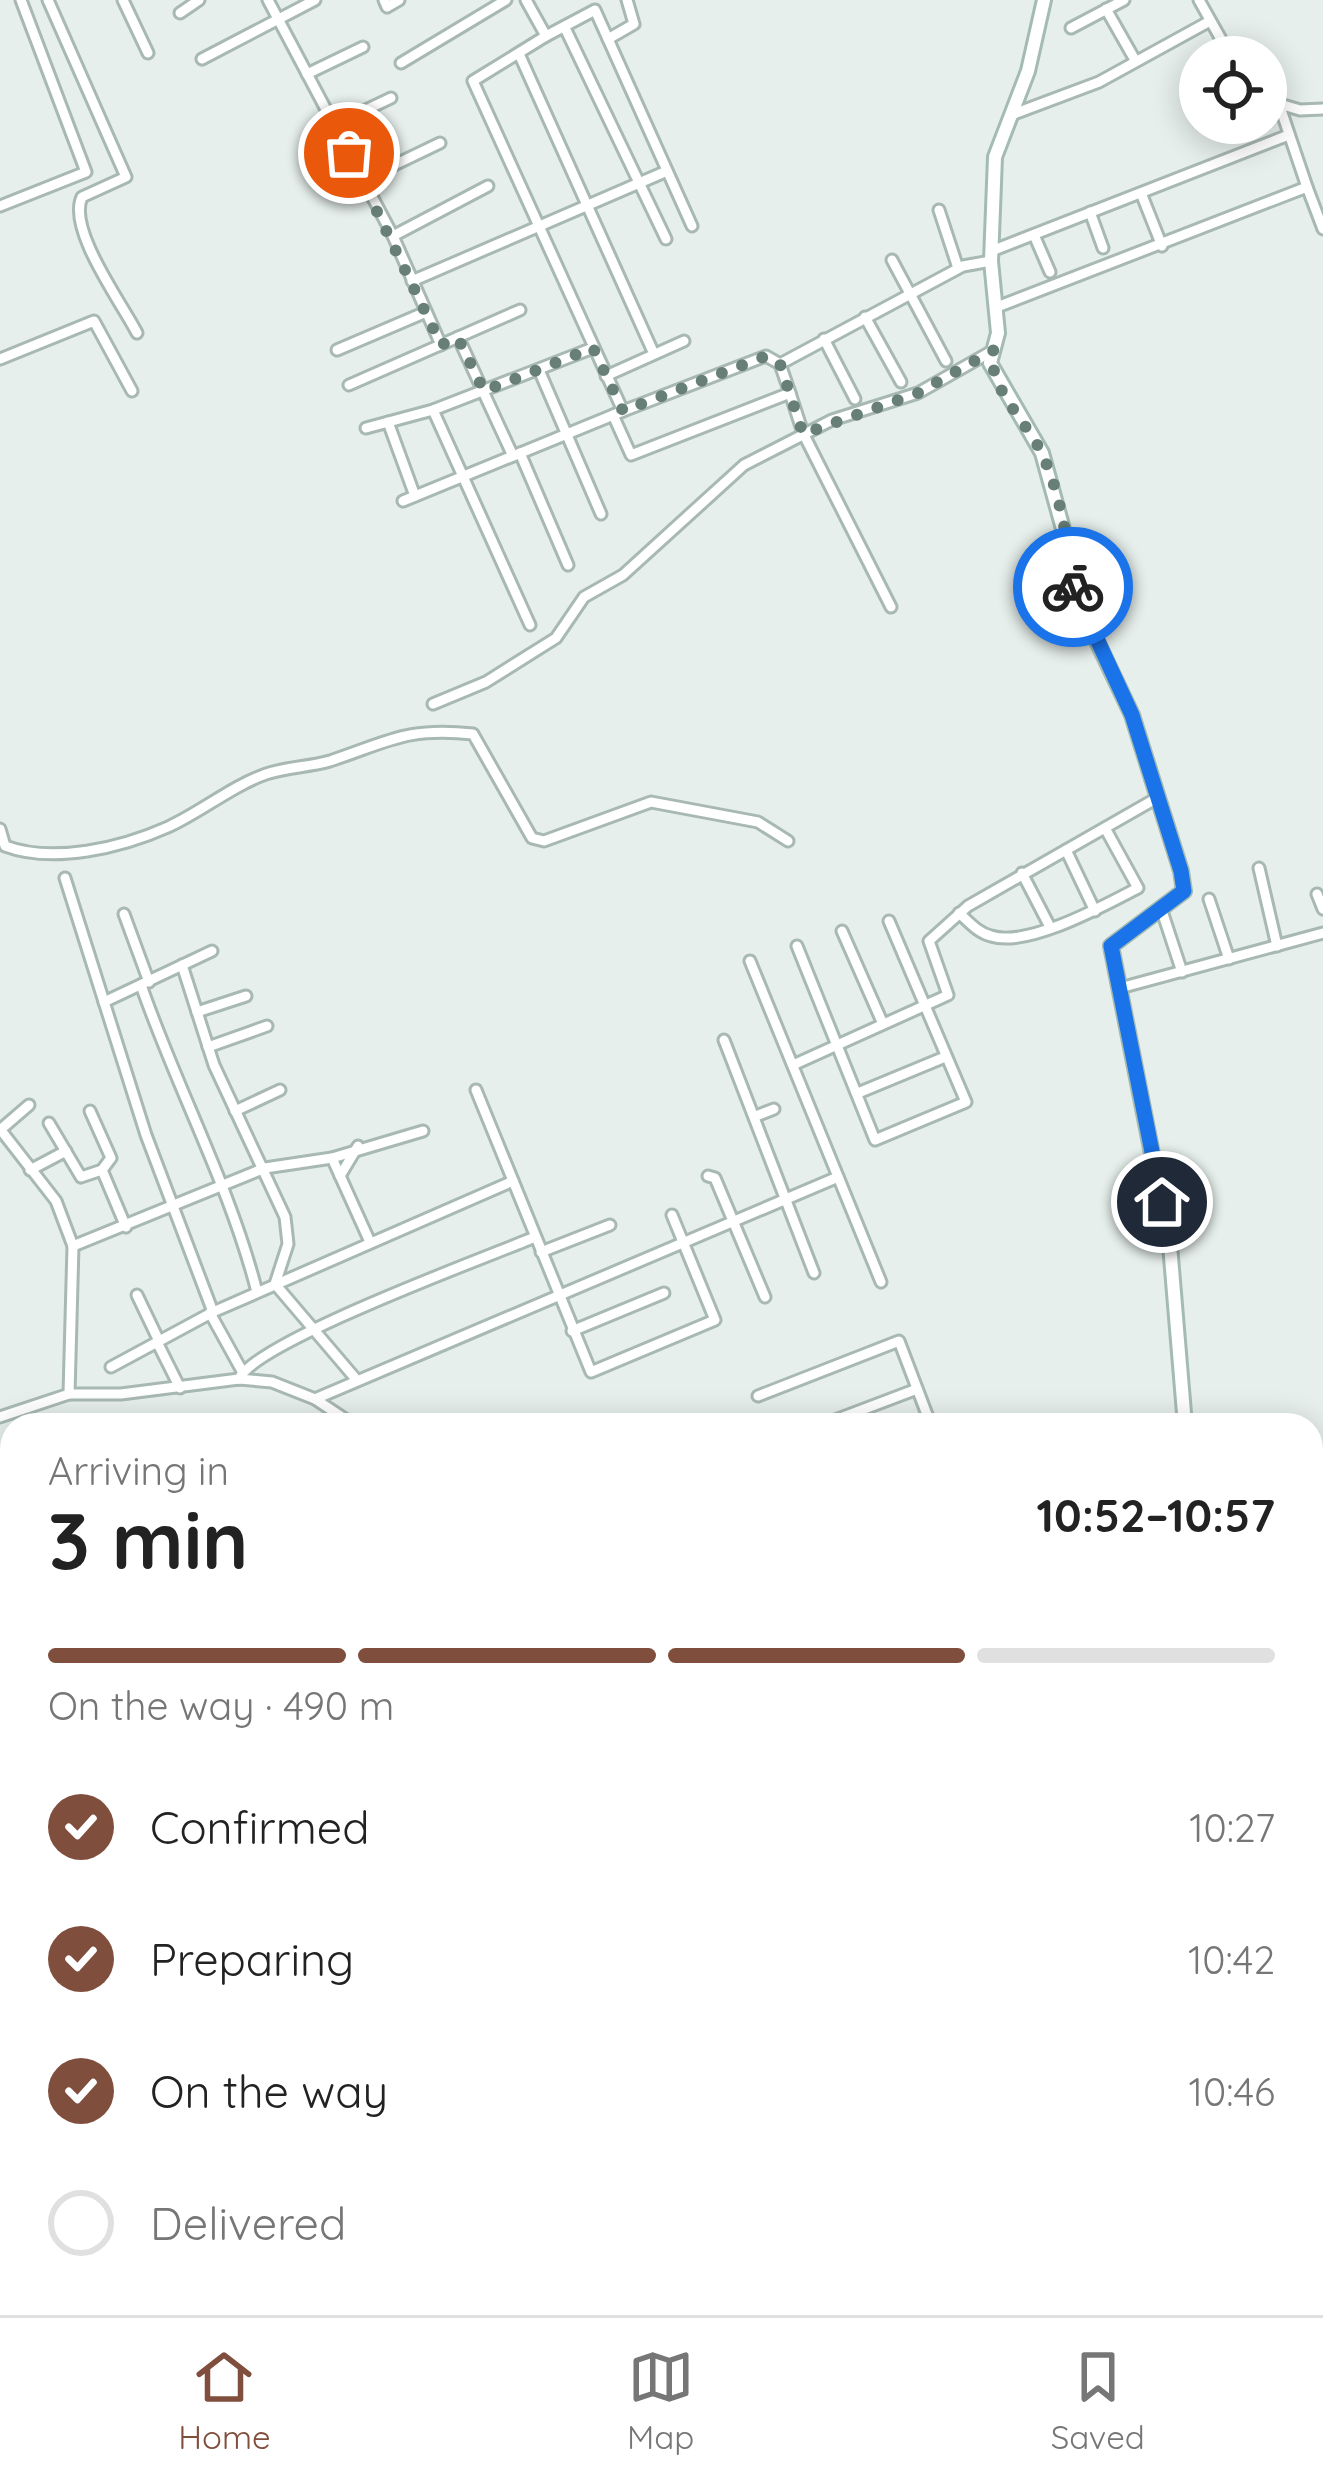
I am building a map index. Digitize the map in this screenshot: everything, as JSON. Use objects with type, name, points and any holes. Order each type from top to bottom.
[{"type":"street","points":[[0,206],[86,172],[21,0]]},
{"type":"street","points":[[48,0],[126,177],[82,197],[76,210],[80,230],[137,333]]},
{"type":"street","points":[[123,0],[148,53]]},
{"type":"street","points":[[180,13],[199,0]]},
{"type":"street","points":[[268,0],[393,236],[441,345]]},
{"type":"street","points":[[202,59],[315,0]]},
{"type":"street","points":[[384,0],[387,7],[399,0]]},
{"type":"street","points":[[401,63],[506,0]]},
{"type":"street","points":[[526,0],[547,36]]},
{"type":"street","points":[[608,39],[634,24],[626,0]]},
{"type":"street","points":[[1044,0],[1028,71],[994,157],[992,256],[997,307],[990,363],[1042,453],[1068,547],[1074,593],[1132,715],[1184,891],[1111,946],[1170,1245],[1184,1413]]},
{"type":"street","points":[[1071,28],[1124,0]]},
{"type":"street","points":[[1198,0],[1219,36]]},
{"type":"street","points":[[1106,9],[1135,60]]},
{"type":"street","points":[[692,226],[595,10],[473,81],[606,376],[631,455],[790,393]]},
{"type":"street","points":[[1011,115],[1099,82],[1210,21]]},
{"type":"street","points":[[565,28],[666,239]]},
{"type":"street","points":[[308,74],[362,47]]},
{"type":"street","points":[[520,56],[654,355]]},
{"type":"street","points":[[334,125],[392,98]]},
{"type":"street","points":[[1287,105],[1323,110]]},
{"type":"street","points":[[1287,138],[1323,229]]},
{"type":"street","points":[[363,180],[440,143]]},
{"type":"street","points":[[780,364],[958,268],[1266,144]]},
{"type":"street","points":[[412,281],[668,171]]},
{"type":"street","points":[[393,236],[488,186]]},
{"type":"street","points":[[997,307],[1307,187]]},
{"type":"street","points":[[1141,193],[1162,246]]},
{"type":"street","points":[[940,210],[958,268]]},
{"type":"street","points":[[1090,212],[1103,248]]},
{"type":"street","points":[[1034,235],[1049,272]]},
{"type":"street","points":[[892,260],[946,361]]},
{"type":"street","points":[[349,385],[520,310]]},
{"type":"street","points":[[337,350],[426,312]]},
{"type":"street","points":[[866,317],[902,382]]},
{"type":"street","points":[[0,359],[94,321],[132,391]]},
{"type":"street","points":[[458,338],[568,565]]},
{"type":"street","points":[[824,339],[855,399]]},
{"type":"street","points":[[606,376],[683,341]]},
{"type":"street","points":[[366,428],[433,410],[593,348]]},
{"type":"street","points":[[433,704],[486,682],[556,638],[584,597],[622,574],[744,465],[803,434],[918,393],[994,350]]},
{"type":"street","points":[[403,501],[766,356],[780,364],[803,434],[890,607]]},
{"type":"street","points":[[538,370],[601,514]]},
{"type":"street","points":[[433,410],[530,625]]},
{"type":"street","points":[[388,422],[415,496]]},
{"type":"street","points":[[0,829],[4,846],[24,853],[77,852],[164,829],[267,773],[332,760],[406,731],[431,730],[473,734],[532,838],[544,841],[651,802],[758,822],[788,841]]},
{"type":"street","points":[[793,1065],[949,995],[929,941],[950,928],[959,914],[1022,873],[1157,798]]},
{"type":"street","points":[[959,914],[992,937],[1010,938],[1095,911],[1138,888],[1106,828]]},
{"type":"street","points":[[1066,850],[1095,911]]},
{"type":"street","points":[[1259,868],[1277,946]]},
{"type":"street","points":[[1022,873],[1050,927]]},
{"type":"street","points":[[65,878],[146,1135],[240,1375]]},
{"type":"street","points":[[1317,894],[1323,909]]},
{"type":"street","points":[[1209,899],[1228,959]]},
{"type":"street","points":[[1161,908],[1182,971]]},
{"type":"street","points":[[124,914],[174,1082],[223,1187],[257,1292]]},
{"type":"street","points":[[797,946],[875,1140],[966,1102],[889,921]]},
{"type":"street","points":[[842,931],[883,1024]]},
{"type":"street","points":[[1120,988],[1323,933]]},
{"type":"street","points":[[104,1002],[212,951]]},
{"type":"street","points":[[750,961],[881,1282]]},
{"type":"street","points":[[182,965],[208,1047],[265,1168],[286,1230],[275,1284]]},
{"type":"street","points":[[197,1012],[246,996]]},
{"type":"street","points":[[208,1047],[268,1026]]},
{"type":"street","points":[[724,1040],[814,1273]]},
{"type":"street","points":[[858,1093],[946,1057]]},
{"type":"street","points":[[235,1111],[280,1090]]},
{"type":"street","points":[[476,1090],[555,1295],[591,1372],[715,1320],[672,1215]]},
{"type":"street","points":[[29,1106],[0,1130],[56,1201],[73,1246],[69,1394]]},
{"type":"street","points":[[756,1115],[774,1109]]},
{"type":"street","points":[[49,1124],[81,1177],[102,1170],[111,1158],[90,1111]]},
{"type":"street","points":[[73,1246],[265,1168],[332,1158],[358,1146],[423,1131]]},
{"type":"street","points":[[340,1176],[358,1146]]},
{"type":"street","points":[[30,1171],[65,1151]]},
{"type":"street","points":[[332,1158],[370,1242]]},
{"type":"street","points":[[102,1170],[126,1227]]},
{"type":"street","points":[[708,1176],[715,1178],[765,1297]]},
{"type":"street","points":[[315,1399],[355,1378],[838,1178]]},
{"type":"street","points":[[111,1367],[257,1292],[512,1181]]},
{"type":"street","points":[[541,1252],[610,1225]]},
{"type":"street","points":[[12,1413],[69,1394],[180,1388],[240,1375],[313,1330],[535,1237]]},
{"type":"street","points":[[275,1284],[355,1378]]},
{"type":"street","points":[[572,1331],[664,1293]]},
{"type":"street","points":[[137,1295],[180,1388]]},
{"type":"street","points":[[758,1396],[899,1341],[926,1413]]},
{"type":"street","points":[[240,1375],[315,1399],[336,1413]]},
{"type":"street","points":[[854,1413],[917,1389]]},
{"type":"way so far","points":[[349,153],[393,236],[441,345],[458,338],[484,391],[593,348],[623,411],[766,356],[780,364],[803,434],[918,393],[994,350],[990,363],[1042,453],[1068,547],[1073,587]]},
{"type":"route","points":[[1073,587],[1132,715],[1184,891],[1111,946],[1162,1202]]}]
